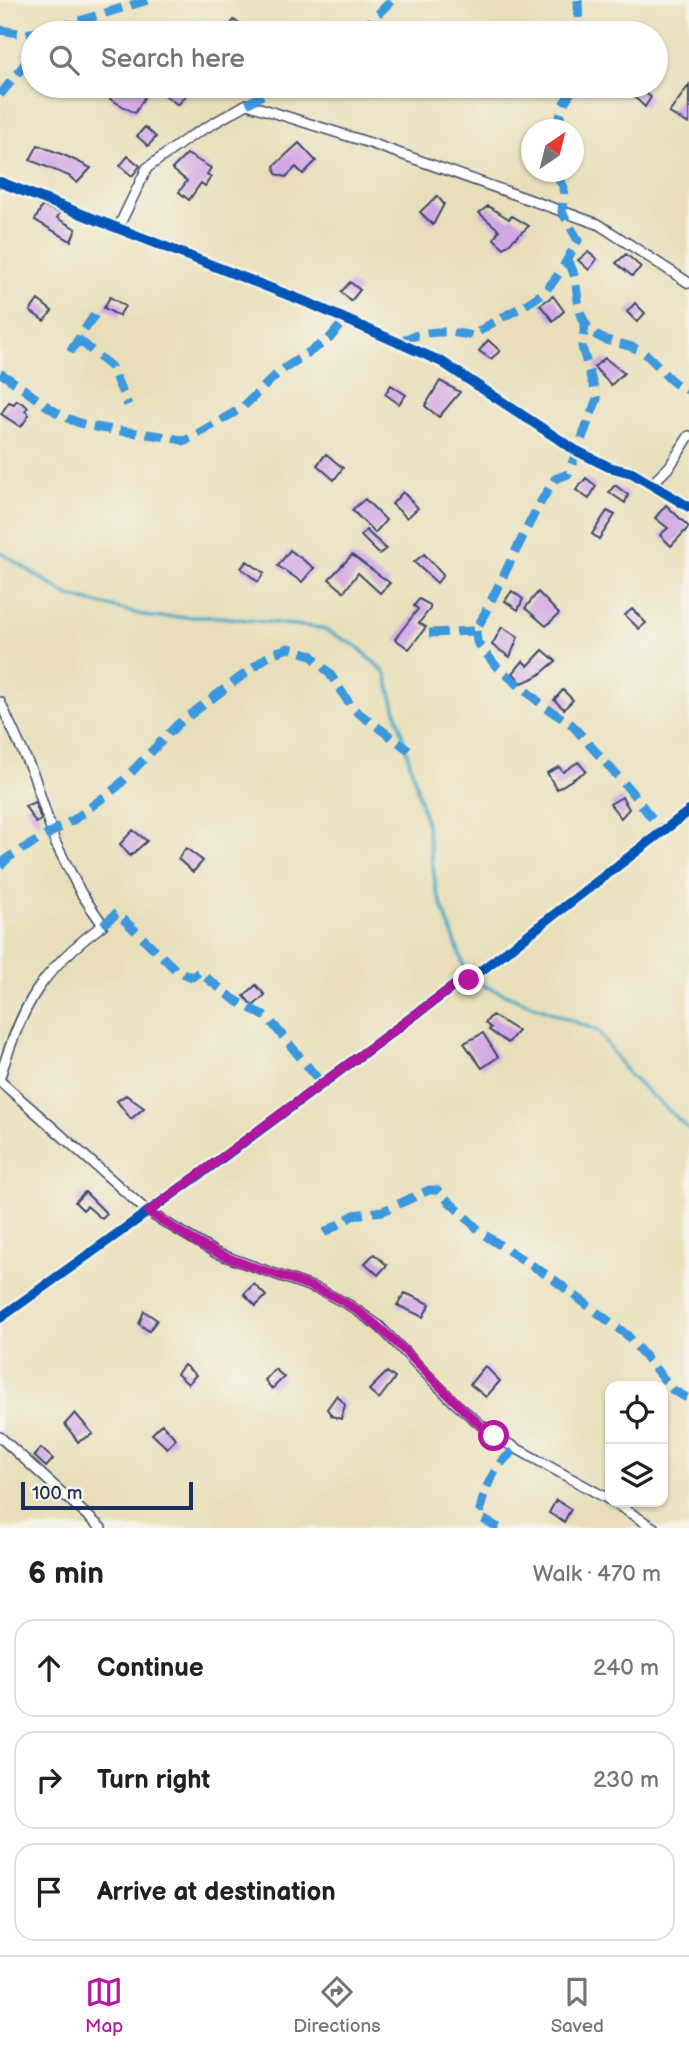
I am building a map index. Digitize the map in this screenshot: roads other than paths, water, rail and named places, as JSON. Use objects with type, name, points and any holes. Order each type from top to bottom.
[{"type":"street","points":[[118,228],[147,169],[188,138],[247,104],[370,143],[598,223],[689,283]]},
{"type":"street","points":[[0,182],[311,304],[442,362],[575,450],[652,484],[689,507]]},
{"type":"street","points":[[652,484],[670,466],[689,436]]},
{"type":"street","points":[[0,702],[34,776],[55,842],[81,893],[103,925],[46,974],[17,1025],[0,1079],[148,1212],[215,1252],[320,1290],[349,1305],[379,1326],[455,1403],[494,1436],[605,1498]]},
{"type":"street","points":[[0,1318],[454,986],[469,980],[689,811]]},
{"type":"street","points":[[0,1437],[101,1528]]},
{"type":"street","points":[[621,1507],[654,1528]]},
{"type":"waterway","points":[[0,552],[69,596],[151,617],[220,617],[321,628],[357,646],[386,674],[427,826],[436,889],[469,980],[598,1031],[629,1075],[689,1129]]}]
